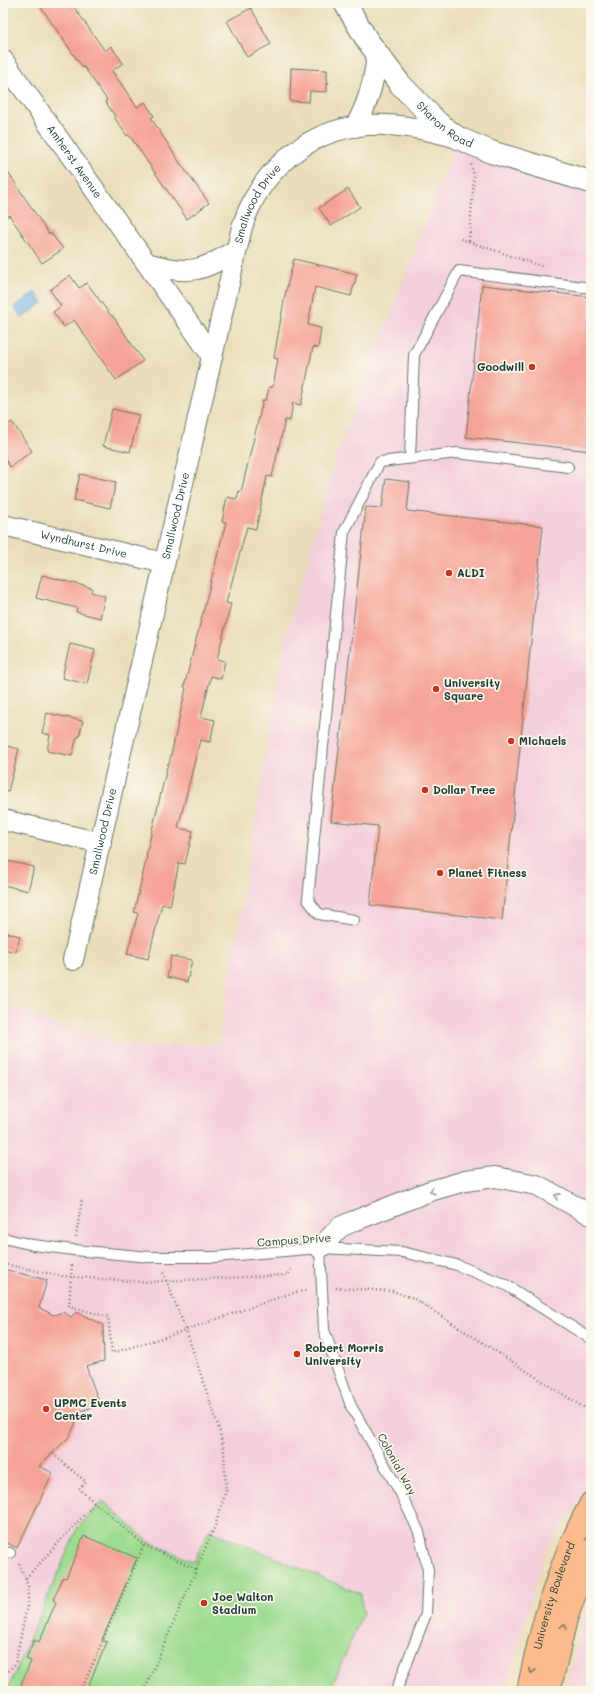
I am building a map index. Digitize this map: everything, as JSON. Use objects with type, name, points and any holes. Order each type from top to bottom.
[{"type":"main road","name":"University Boulevard","points":[[528,1691],[545,1619],[557,1582],[571,1544],[591,1503]]},
{"type":"main road","name":"University Boulevard","points":[[549,1691],[566,1619],[591,1550]]},
{"type":"street","name":"Sharon Road","points":[[345,3],[377,53],[414,100],[438,123],[458,138],[496,154],[591,182]]},
{"type":"street","points":[[355,127],[368,96],[377,53]]},
{"type":"street","name":"Amherst Avenue","points":[[3,60],[212,356]]},
{"type":"street","name":"Smallwood Drive","points":[[73,960],[236,249],[247,210],[255,194],[279,164],[289,155],[316,138],[355,127],[381,125],[420,129],[458,138]]},
{"type":"street","points":[[147,263],[168,269],[182,271],[195,270],[219,261],[236,249]]},
{"type":"street","name":"Wyndhurst Drive","points":[[3,525],[164,563]]},
{"type":"street","points":[[3,820],[101,843]]},
{"type":"street","points":[[320,1248],[340,1227],[354,1221],[430,1191],[465,1181],[495,1177],[538,1184],[591,1215]]},
{"type":"lane","points":[[410,458],[414,355],[459,271],[591,288]]},
{"type":"lane","points":[[354,920],[319,914],[308,900],[344,532],[380,462],[458,453],[568,466]]},
{"type":"lane","name":"Campus Drive","points":[[3,1238],[33,1245],[150,1258],[214,1258],[320,1248],[402,1252],[457,1265],[506,1285],[591,1339]]},
{"type":"lane","name":"Colonial Way","points":[[320,1248],[324,1330],[351,1406],[400,1492],[419,1532],[428,1570],[426,1614],[396,1691]]},
{"type":"path","points":[[469,241],[474,177]]},
{"type":"path","points":[[461,239],[547,268]]},
{"type":"path","points":[[76,1239],[82,1198]]},
{"type":"path","points":[[3,1264],[72,1277],[143,1282],[288,1275],[291,1269]]},
{"type":"path","points":[[72,1265],[72,1277]]},
{"type":"path","points":[[144,1691],[223,1504],[226,1490],[226,1474],[219,1429],[186,1330],[162,1270]]},
{"type":"path","points":[[52,1454],[86,1482],[79,1489],[144,1545],[196,1569]]},
{"type":"path","points":[[26,1578],[95,1503]]},
{"type":"path","points":[[81,1691],[144,1545]]},
{"type":"path","points":[[3,1677],[15,1664],[28,1601],[28,1586],[26,1578],[17,1559],[6,1553]]},
{"type":"shaded area","points":[[458,138],[591,182],[591,1483],[545,1551],[505,1691],[3,1691],[3,1005],[128,1046],[219,1044],[283,648],[336,457]]},
{"type":"shaded area","points":[[591,1596],[591,1691],[566,1691],[575,1650]]},
{"type":"green space","name":"Joe Walton Stadium","points":[[103,1501],[149,1542],[194,1562],[209,1530],[361,1594],[363,1612],[330,1691],[7,1691],[78,1527]]},
{"type":"water","points":[[35,292],[43,303],[22,318],[14,307]]},
{"type":"building","points":[[38,3],[71,3],[105,51],[111,46],[123,63],[112,71],[137,107],[145,102],[154,116],[151,118],[180,163],[209,203],[187,219],[129,135],[127,136],[105,101],[107,100]]},
{"type":"building","points":[[251,8],[271,44],[247,57],[227,21]]},
{"type":"building","points":[[291,68],[327,70],[327,82],[329,83],[327,83],[327,92],[310,91],[309,102],[290,101]]},
{"type":"building","points":[[3,165],[49,234],[51,233],[63,249],[42,263],[9,215],[3,219]]},
{"type":"building","points":[[348,189],[360,207],[331,226],[319,208]]},
{"type":"building","points":[[294,259],[357,274],[351,296],[315,287],[308,325],[321,328],[318,348],[313,347],[301,405],[293,403],[290,421],[285,420],[272,477],[267,476],[256,529],[247,527],[226,603],[231,604],[217,659],[225,661],[221,679],[211,676],[201,717],[215,720],[210,742],[200,740],[178,828],[193,831],[185,864],[179,863],[170,906],[162,904],[148,959],[127,954],[138,913],[134,912],[186,688],[184,687],[226,522],[222,522],[227,497],[237,499],[239,491],[241,492],[263,400],[266,400],[269,387],[273,387],[278,359],[274,358],[285,295]]},
{"type":"building","points":[[70,275],[79,288],[87,283],[111,316],[112,315],[143,361],[116,380],[74,320],[64,327],[53,312],[61,306],[50,290]]},
{"type":"building","name":"Goodwill","points":[[482,285],[591,297],[591,451],[466,437]]},
{"type":"building","points":[[112,409],[139,415],[130,452],[103,446]]},
{"type":"building","points":[[12,422],[32,451],[10,467],[3,456],[3,428]]},
{"type":"building","points":[[80,474],[116,482],[110,508],[74,500]]},
{"type":"building","name":"University Square","points":[[386,479],[410,482],[407,511],[543,526],[502,920],[370,905],[378,826],[331,821],[366,507],[382,508]]},
{"type":"building","points":[[42,575],[92,588],[91,592],[105,596],[100,618],[76,612],[77,608],[36,598]]},
{"type":"building","points":[[70,644],[95,650],[87,684],[62,678]]},
{"type":"building","points":[[47,713],[83,721],[72,756],[47,751],[50,735],[42,733]]},
{"type":"building","points":[[3,745],[19,749],[8,792],[3,791]]},
{"type":"building","points":[[3,860],[34,867],[28,891],[3,885]]},
{"type":"building","points":[[3,932],[20,936],[16,952],[3,949]]},
{"type":"building","points":[[171,956],[192,960],[187,982],[167,977]]},
{"type":"building","name":"UPMC Events Center","points":[[3,1269],[47,1280],[39,1308],[54,1315],[63,1312],[71,1317],[76,1312],[103,1325],[104,1361],[86,1366],[100,1405],[77,1412],[75,1425],[69,1437],[39,1466],[53,1473],[17,1548],[3,1541]]},
{"type":"building","points":[[84,1536],[137,1558],[102,1640],[107,1642],[86,1691],[18,1691],[31,1661],[26,1659],[34,1640],[39,1642],[56,1602],[53,1600],[63,1577],[66,1578]]},
{"type":"place","name":"Goodwill","points":[[532,367]]},
{"type":"place","name":"ALDI","points":[[449,573]]},
{"type":"place","name":"University Square","points":[[436,689]]},
{"type":"place","name":"Michaels","points":[[511,741]]},
{"type":"place","name":"Dollar Tree","points":[[425,790]]},
{"type":"place","name":"Planet Fitness","points":[[440,873]]},
{"type":"place","name":"Robert Morris University","points":[[297,1354]]},
{"type":"place","name":"UPMC Events Center","points":[[46,1409]]},
{"type":"place","name":"Joe Walton Stadium","points":[[204,1603]]}]
